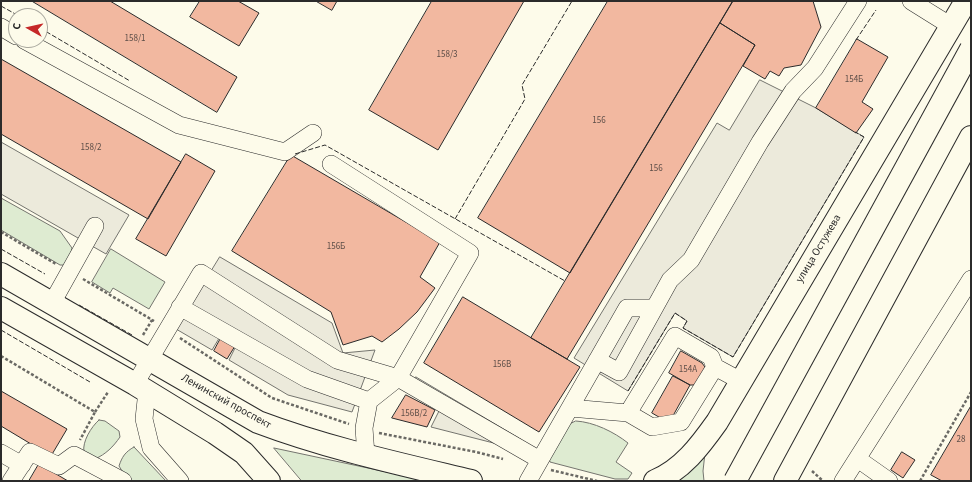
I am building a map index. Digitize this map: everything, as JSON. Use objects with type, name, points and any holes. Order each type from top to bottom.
[{"type":"main road","name":"улица Остужева","points":[[655,481],[671,473],[693,454],[716,422],[966,1]]},
{"type":"main road","points":[[735,481],[971,49]]},
{"type":"main road","points":[[785,481],[971,137]]},
{"type":"main road","name":"Ленинский проспект","points":[[1,274],[258,422],[285,432],[366,455],[471,481]]},
{"type":"main road","points":[[1,308],[141,387],[244,453],[269,481]]},
{"type":"street","points":[[597,360],[619,372],[670,280],[691,260],[760,142],[794,91],[815,68],[858,1]]},
{"type":"street","points":[[911,1],[951,26]]},
{"type":"street","points":[[39,48],[179,125],[285,152],[313,133]]},
{"type":"street","points":[[331,164],[470,253],[398,378],[369,401],[364,428],[366,455]]},
{"type":"street","points":[[52,303],[95,226]]},
{"type":"street","points":[[180,481],[151,448],[144,420],[141,387],[150,359],[201,273],[337,360],[398,378],[540,460]]},
{"type":"street","points":[[843,481],[971,279]]},
{"type":"street","points":[[180,307],[307,379],[369,401]]},
{"type":"street","points":[[528,481],[627,308],[654,308]]},
{"type":"street","points":[[628,414],[675,336],[711,357],[715,367],[741,381]]},
{"type":"street","points":[[570,408],[628,414],[652,427],[681,422],[715,367]]},
{"type":"street","points":[[11,481],[30,452],[59,466],[74,455],[123,481]]},
{"type":"street","points":[[1,453],[22,465]]},
{"type":"street","points":[[862,462],[889,481]]},
{"type":"path","points":[[140,339],[152,320]]},
{"type":"path","points":[[1,356],[95,412]]},
{"type":"path","points":[[74,455],[75,449],[95,412],[108,392]]},
{"type":"path","points":[[920,481],[971,392]]},
{"type":"path","points":[[810,469],[824,481]]},
{"type":"green space","points":[[1,198],[60,231],[72,248],[70,257],[64,265],[60,265],[1,230]]},
{"type":"green space","points":[[111,249],[165,282],[149,309],[113,288],[110,293],[92,282]]},
{"type":"green space","points":[[99,420],[105,421],[119,431],[120,437],[109,450],[95,459],[84,452],[84,444],[93,427]]},
{"type":"green space","points":[[576,421],[590,423],[604,428],[628,443],[616,462],[632,473],[628,479],[615,479],[550,462],[549,458],[568,425]]},
{"type":"green space","points":[[134,447],[166,481],[133,481],[124,474],[119,466],[120,463],[126,453]]},
{"type":"green space","points":[[274,448],[429,481],[302,481]]},
{"type":"green space","points":[[705,453],[703,471],[704,481],[677,481]]},
{"type":"shaded area","points":[[760,80],[816,108],[864,137],[733,357],[683,328],[687,321],[675,313],[628,391],[574,358],[717,123],[729,130]]},
{"type":"shaded area","points":[[1,142],[129,215],[106,254],[1,194]]},
{"type":"shaded area","points":[[220,257],[332,323],[343,353],[375,350],[352,412],[288,395],[229,360],[237,344],[221,335],[212,350],[176,329]]},
{"type":"shaded area","points":[[416,377],[522,440],[517,449],[431,427],[440,409],[408,390]]},
{"type":"building","points":[[32,1],[110,1],[237,77],[217,112],[48,11],[48,8],[44,8]]},
{"type":"building","points":[[200,1],[238,1],[259,13],[239,46],[190,17]]},
{"type":"building","points":[[316,1],[337,1],[332,10]]},
{"type":"building","points":[[432,1],[524,1],[438,150],[369,110]]},
{"type":"building","points":[[608,1],[733,1],[570,273],[478,218]]},
{"type":"building","points":[[733,1],[813,1],[821,27],[801,65],[784,68],[779,76],[770,71],[765,79],[743,66],[755,45],[720,23]]},
{"type":"building","points":[[720,23],[755,45],[567,359],[531,338]]},
{"type":"building","points":[[857,39],[888,57],[862,102],[873,109],[856,133],[816,108]]},
{"type":"building","points":[[1,59],[181,162],[148,219],[1,134]]},
{"type":"building","points":[[186,154],[215,171],[166,256],[136,239]]},
{"type":"building","points":[[291,155],[440,242],[420,277],[435,288],[417,312],[382,342],[372,336],[343,345],[331,312],[232,251]]},
{"type":"building","points":[[463,297],[580,367],[539,432],[424,363]]},
{"type":"building","points":[[221,338],[235,346],[227,359],[214,351]]},
{"type":"building","points":[[681,351],[702,363],[705,367],[697,385],[690,385],[669,373]]},
{"type":"building","points":[[673,376],[690,385],[669,423],[652,413]]},
{"type":"building","points":[[1,391],[67,429],[51,456],[1,426]]},
{"type":"building","points":[[406,395],[435,410],[427,427],[392,418]]},
{"type":"building","points":[[971,406],[971,481],[942,481],[931,475]]},
{"type":"building","points":[[902,452],[915,460],[903,478],[891,470]]},
{"type":"building","points":[[39,464],[68,481],[29,481]]},
{"type":"fence","points":[[455,219],[525,99],[522,85],[572,1]]},
{"type":"fence","points":[[1,6],[8,10]]},
{"type":"fence","points":[[856,40],[876,10]]},
{"type":"fence","points":[[48,33],[130,81]]},
{"type":"fence","points":[[628,391],[675,313],[687,321],[683,328],[733,357],[864,137],[855,132]]},
{"type":"fence","points":[[295,154],[325,145],[565,281]]},
{"type":"fence","points":[[1,249],[45,274]]},
{"type":"fence","points":[[79,305],[132,335]]},
{"type":"fence","points":[[1,330],[90,382]]}]
